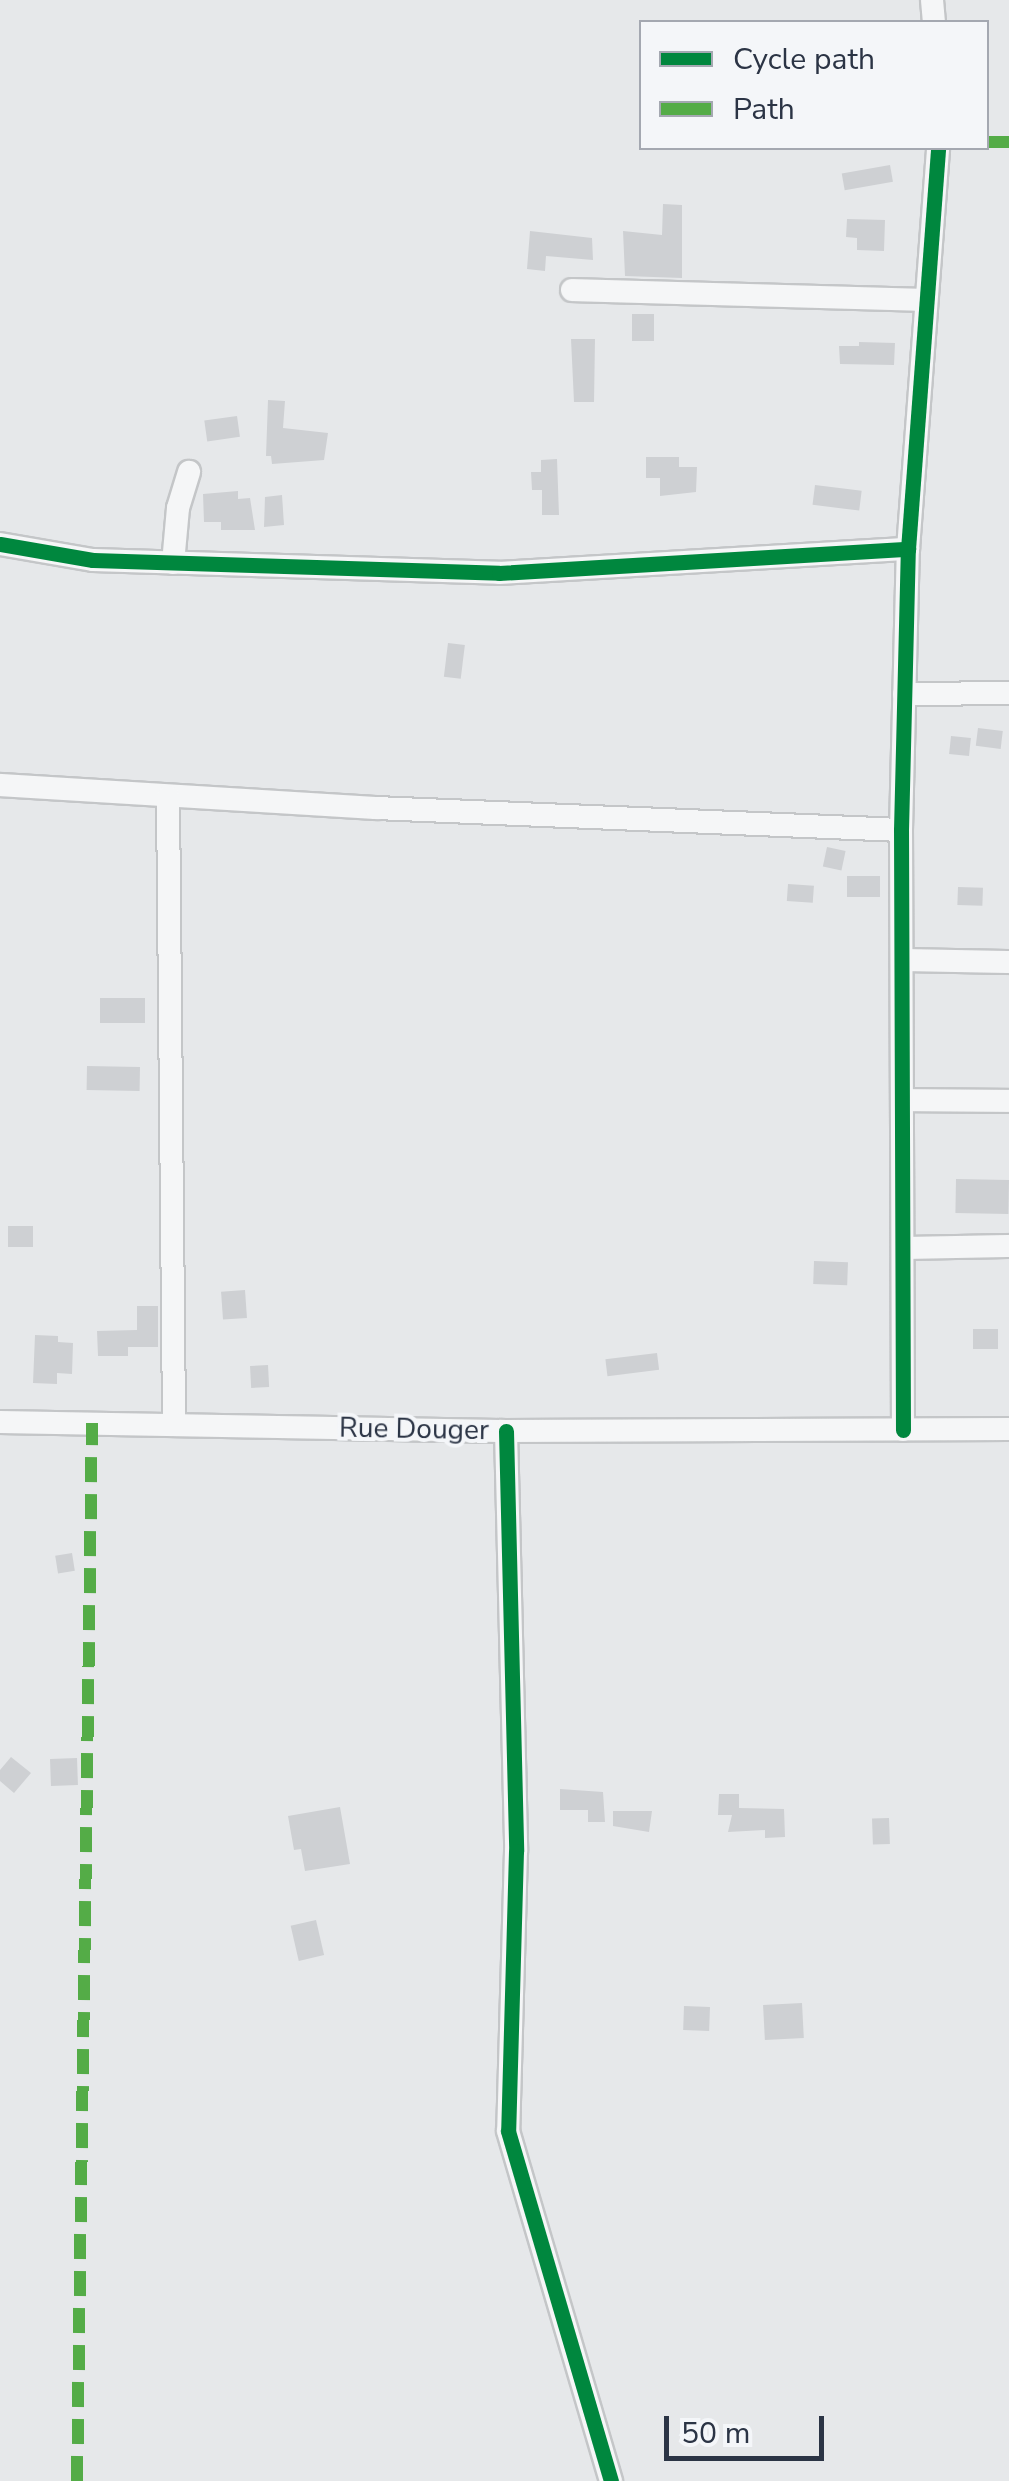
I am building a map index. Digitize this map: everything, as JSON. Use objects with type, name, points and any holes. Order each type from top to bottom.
[{"type":"street","points":[[903,1430],[904,694],[908,549],[938,150]]},
{"type":"street","points":[[572,290],[925,300]]},
{"type":"street","points":[[173,563],[178,508],[189,472]]},
{"type":"street","points":[[0,544],[92,560],[500,573],[908,549]]},
{"type":"street","points":[[904,694],[1009,693]]},
{"type":"street","points":[[0,785],[901,830]]},
{"type":"street","points":[[168,796],[174,1424]]},
{"type":"street","points":[[902,960],[1009,962]]},
{"type":"street","points":[[902,1100],[1009,1101]]},
{"type":"street","points":[[903,1248],[1009,1246]]},
{"type":"street","name":"Rue Douger","points":[[0,1422],[506,1431],[1009,1429]]},
{"type":"street","points":[[506,1431],[516,1851],[508,2132],[611,2481]]},
{"type":"building","points":[[890,165],[893,182],[845,190],[842,174]]},
{"type":"building","points":[[663,204],[682,205],[682,278],[625,276],[623,231],[662,235]]},
{"type":"building","points":[[847,219],[885,220],[884,251],[857,250],[857,238],[846,237]]},
{"type":"building","points":[[530,231],[592,238],[593,260],[546,256],[545,271],[527,269]]},
{"type":"building","points":[[632,314],[654,314],[654,341],[632,341]]},
{"type":"building","points":[[571,339],[595,339],[594,402],[574,402]]},
{"type":"building","points":[[859,342],[895,343],[894,365],[840,364],[839,346],[859,346]]},
{"type":"building","points":[[268,400],[285,401],[283,428],[328,433],[324,460],[272,464],[271,456],[266,456]]},
{"type":"building","points":[[237,416],[240,437],[207,441],[204,421]]},
{"type":"building","points":[[646,457],[679,457],[679,467],[697,467],[696,492],[660,496],[660,478],[646,478]]},
{"type":"building","points":[[557,459],[559,515],[542,515],[542,490],[532,490],[531,472],[541,472],[541,460]]},
{"type":"building","points":[[815,485],[862,491],[859,511],[813,505]]},
{"type":"building","points":[[238,491],[238,499],[250,498],[255,530],[221,530],[221,522],[204,522],[203,494]]},
{"type":"building","points":[[282,495],[284,525],[264,527],[265,497]]},
{"type":"building","points":[[448,643],[465,645],[461,679],[444,677]]},
{"type":"building","points":[[978,728],[1003,731],[1001,749],[976,746]]},
{"type":"building","points":[[951,736],[971,738],[969,756],[949,754]]},
{"type":"building","points":[[827,847],[846,851],[841,871],[823,867]]},
{"type":"building","points":[[847,876],[880,876],[880,897],[847,897]]},
{"type":"building","points":[[788,884],[814,886],[813,903],[787,901]]},
{"type":"building","points":[[958,887],[983,888],[982,906],[957,905]]},
{"type":"building","points":[[100,998],[145,998],[145,1023],[100,1023]]},
{"type":"building","points":[[87,1066],[140,1067],[140,1091],[87,1090]]},
{"type":"building","points":[[956,1179],[1009,1180],[1008,1214],[955,1213]]},
{"type":"building","points":[[8,1226],[33,1226],[33,1247],[8,1247]]},
{"type":"building","points":[[814,1261],[848,1262],[847,1285],[813,1284]]},
{"type":"building","points":[[245,1290],[247,1318],[223,1320],[221,1292]]},
{"type":"building","points":[[137,1306],[158,1306],[158,1347],[128,1347],[128,1356],[98,1356],[97,1331],[137,1330]]},
{"type":"building","points":[[973,1329],[998,1329],[998,1349],[973,1349]]},
{"type":"building","points":[[35,1335],[58,1336],[58,1342],[73,1343],[72,1374],[57,1373],[57,1384],[33,1383]]},
{"type":"building","points":[[657,1353],[659,1370],[607,1376],[605,1359]]},
{"type":"building","points":[[268,1365],[269,1387],[251,1388],[250,1366]]},
{"type":"building","points":[[72,1553],[75,1571],[58,1573],[55,1556]]},
{"type":"building","points":[[11,1757],[31,1773],[14,1793],[0,1781],[0,1770]]},
{"type":"building","points":[[77,1758],[78,1785],[51,1786],[50,1759]]},
{"type":"building","points":[[560,1789],[603,1792],[605,1822],[588,1822],[588,1810],[560,1810]]},
{"type":"building","points":[[719,1794],[739,1794],[739,1808],[784,1809],[785,1837],[765,1838],[765,1830],[728,1832],[732,1815],[718,1815]]},
{"type":"building","points":[[340,1807],[350,1864],[305,1871],[301,1849],[294,1850],[288,1816]]},
{"type":"building","points":[[613,1811],[652,1811],[649,1832],[613,1826]]},
{"type":"building","points":[[889,1818],[890,1844],[873,1845],[872,1819]]},
{"type":"building","points":[[316,1920],[324,1955],[299,1961],[291,1926]]},
{"type":"building","points":[[802,2003],[804,2038],[765,2040],[763,2005]]},
{"type":"building","points":[[684,2006],[710,2007],[709,2031],[683,2030]]},
{"type":"marked path","points":[[989,142],[1009,142]]},
{"type":"marked path","points":[[77,2481],[92,1423]]},
{"type":"cycle path","points":[[903,1430],[901,830],[908,549],[938,150]]},
{"type":"cycle path","points":[[0,544],[93,560],[499,573],[908,549]]},
{"type":"cycle path","points":[[506,1431],[516,1851],[508,2131],[611,2481]]}]
